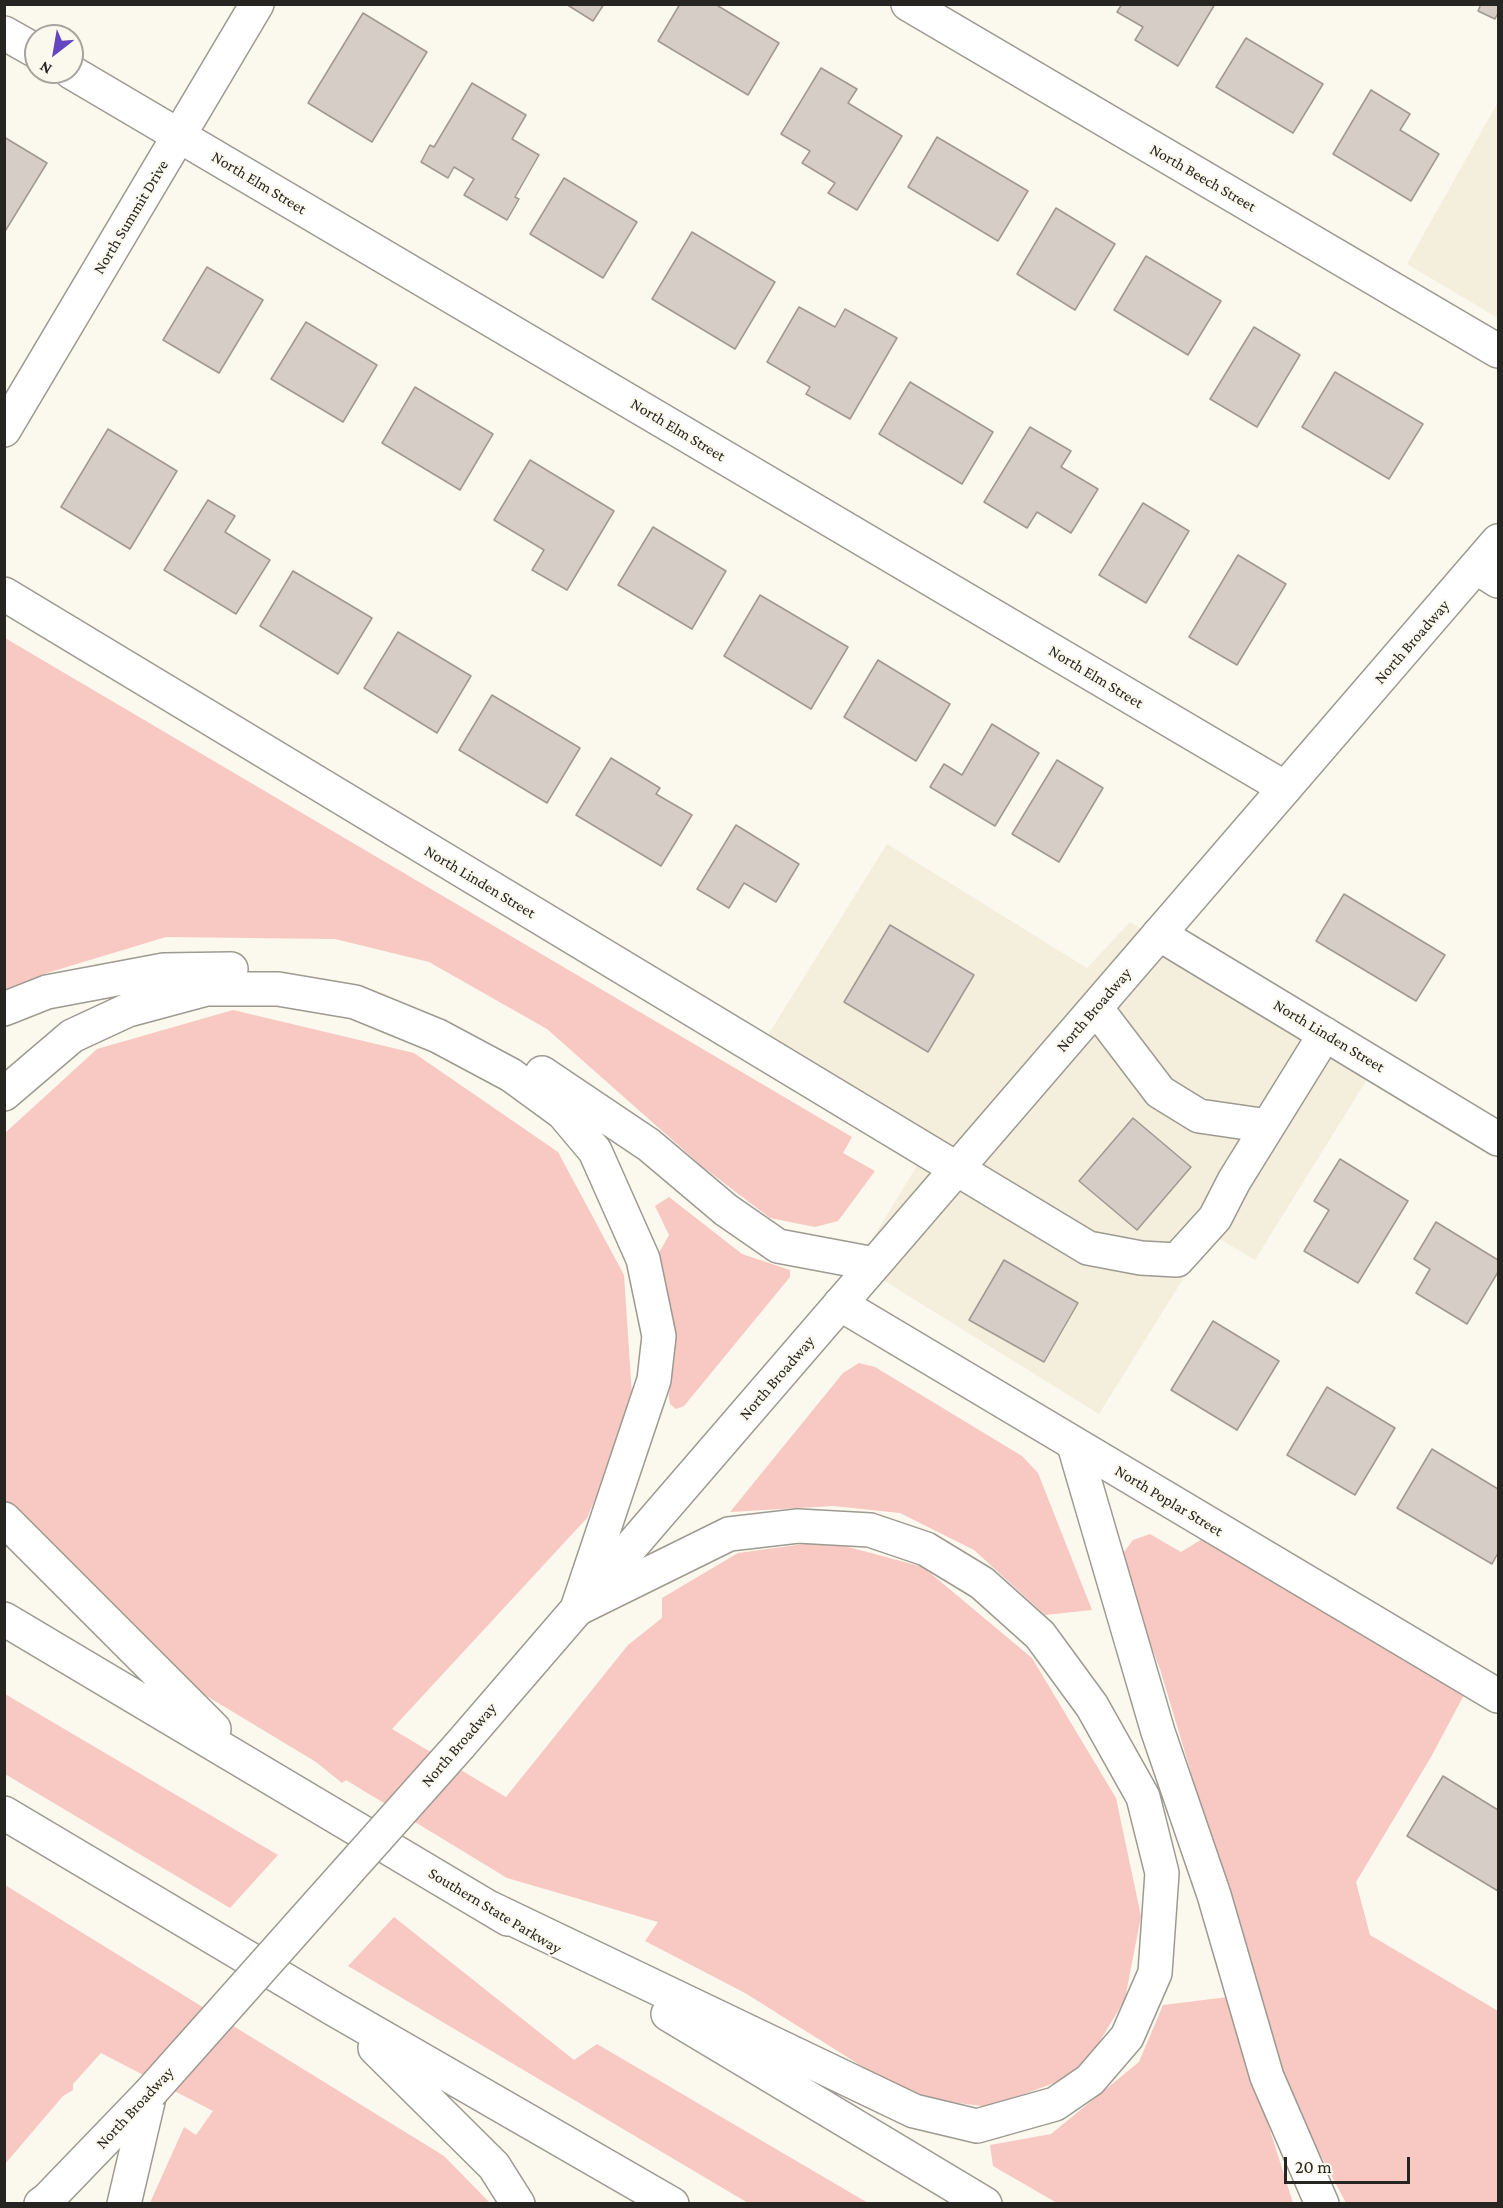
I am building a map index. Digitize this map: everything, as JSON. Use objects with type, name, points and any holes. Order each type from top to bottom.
[{"type":"main road","name":"North Summit Drive","points":[[4,430],[257,4]]},
{"type":"main road","name":"North Beech Street","points":[[908,4],[1498,351]]},
{"type":"main road","points":[[4,33],[24,44]]},
{"type":"main road","name":"North Elm Street","points":[[84,80],[1285,788]]},
{"type":"main road","name":"North Broadway","points":[[43,2203],[150,2093],[460,1745],[1285,788],[1487,574],[1498,541]]},
{"type":"main road","name":"North Linden Street","points":[[4,594],[1088,1248],[1141,1258],[1177,1260],[1215,1218],[1234,1181],[1268,1126]]},
{"type":"main road","name":"North Linden Street","points":[[1160,934],[1498,1139]]},
{"type":"main road","points":[[4,1009],[47,992],[164,970],[270,969],[345,980],[412,1001],[476,1031],[583,1098],[649,1145],[726,1210],[778,1246],[874,1264]]},
{"type":"main road","points":[[4,1094],[72,1036],[128,1010],[206,989],[278,989],[355,1002],[438,1036],[511,1075],[563,1113],[595,1151],[643,1259],[659,1336],[654,1380],[578,1609]]},
{"type":"main road","points":[[1096,1008],[1160,1092],[1199,1116],[1268,1126],[1325,1034]]},
{"type":"main road","name":"North Poplar Street","points":[[840,1304],[1498,1696]]},
{"type":"main road","points":[[1074,1445],[1158,1732],[1214,1894],[1267,2078],[1322,2204]]},
{"type":"main road","points":[[4,1519],[247,1762]]},
{"type":"main road","points":[[490,1908],[914,2111],[977,2126],[1055,2104],[1090,2080],[1127,2037],[1155,1973],[1162,1873],[1143,1797],[1092,1706],[1040,1635],[982,1583],[926,1549],[870,1530],[798,1526],[729,1534],[578,1609]]},
{"type":"main road","name":"Southern State Parkway","points":[[4,1619],[985,2204]]},
{"type":"main road","points":[[4,1813],[332,2008],[672,2204]]},
{"type":"main road","points":[[4,1831],[133,1890]]},
{"type":"main road","points":[[332,2008],[406,2076],[494,2166],[518,2204]]},
{"type":"main road","points":[[124,2204],[150,2093]]},
{"type":"shaded area","points":[[1498,102],[1498,318],[1407,264]]},
{"type":"shaded area","points":[[5,638],[852,1137],[843,1153],[875,1171],[838,1221],[815,1227],[770,1218],[703,1167],[547,1029],[429,962],[335,939],[166,937],[47,973],[5,990]]},
{"type":"shaded area","points":[[887,844],[1087,968],[1130,922],[1374,1068],[1255,1260],[1211,1234],[1099,1414],[857,1264],[934,1138],[768,1035]]},
{"type":"shaded area","points":[[233,1010],[414,1053],[558,1152],[624,1275],[633,1410],[587,1518],[392,1729],[506,1797],[628,1645],[662,1618],[662,1598],[738,1553],[826,1541],[923,1567],[1032,1658],[1116,1798],[1141,1916],[1125,1999],[1081,2073],[989,2107],[911,2097],[745,1993],[645,1941],[658,1922],[507,1878],[346,1780],[342,1783],[316,1762],[200,1692],[5,1508],[5,1133],[97,1049]]},
{"type":"shaded area","points":[[669,1197],[742,1254],[790,1270],[790,1277],[684,1406],[676,1409],[670,1404],[669,1396],[672,1311],[656,1258],[669,1235],[655,1206]]},
{"type":"shaded area","points":[[859,1363],[875,1367],[1022,1456],[1038,1473],[1092,1610],[1045,1615],[974,1550],[900,1513],[833,1506],[730,1512],[843,1373]]},
{"type":"shaded area","points":[[1150,1534],[1181,1552],[1204,1538],[1465,1693],[1431,1757],[1356,1882],[1370,1935],[1498,2011],[1498,2203],[1346,2203],[1286,2090],[1160,1669],[1123,1573],[1124,1552],[1133,1540]]},
{"type":"shaded area","points":[[5,1694],[278,1855],[230,1908],[5,1774]]},
{"type":"shaded area","points":[[5,1885],[444,2156],[490,2203],[150,2203],[184,2127],[196,2135],[213,2111],[101,2053],[73,2084],[73,2090],[63,2096],[5,2164]]},
{"type":"shaded area","points":[[394,1917],[574,2060],[597,2044],[868,2203],[748,2203],[348,1966]]},
{"type":"shaded area","points":[[1228,1997],[1293,2203],[1057,2203],[993,2166],[990,2145],[1051,2134],[1139,2062],[1163,2005]]},
{"type":"building","points":[[566,4],[604,4],[593,21]]},
{"type":"building","points":[[680,4],[715,4],[779,43],[748,95],[658,41]]},
{"type":"building","points":[[1122,4],[1215,4],[1178,66],[1135,40],[1143,27],[1117,12]]},
{"type":"building","points":[[1481,4],[1498,4],[1495,19],[1478,11]]},
{"type":"building","points":[[363,13],[427,52],[372,142],[308,103]]},
{"type":"building","points":[[1246,38],[1323,84],[1293,133],[1216,87]]},
{"type":"building","points":[[821,68],[857,89],[848,103],[902,136],[857,210],[828,193],[835,183],[802,163],[810,151],[781,134]]},
{"type":"building","points":[[472,83],[526,115],[512,139],[539,155],[515,197],[519,199],[507,220],[464,195],[474,179],[454,167],[448,178],[421,162],[430,145],[434,147]]},
{"type":"building","points":[[1371,90],[1410,114],[1400,130],[1439,154],[1411,201],[1333,154]]},
{"type":"building","points":[[4,137],[47,163],[4,233]]},
{"type":"building","points":[[937,137],[1028,191],[998,241],[908,187]]},
{"type":"building","points":[[564,178],[637,222],[603,278],[530,234]]},
{"type":"building","points":[[1056,208],[1115,244],[1075,310],[1017,274]]},
{"type":"building","points":[[692,232],[775,282],[735,349],[652,299]]},
{"type":"building","points":[[1146,256],[1221,301],[1188,355],[1114,310]]},
{"type":"building","points":[[207,267],[263,300],[219,373],[163,340]]},
{"type":"building","points":[[799,307],[835,327],[845,309],[897,338],[850,419],[806,394],[810,387],[767,362]]},
{"type":"building","points":[[306,322],[377,365],[343,422],[271,379]]},
{"type":"building","points":[[1254,327],[1300,355],[1257,427],[1210,399]]},
{"type":"building","points":[[1335,372],[1423,424],[1389,479],[1302,427]]},
{"type":"building","points":[[910,382],[993,432],[962,484],[879,434]]},
{"type":"building","points":[[415,387],[493,434],[460,490],[382,443]]},
{"type":"building","points":[[1030,427],[1071,451],[1061,467],[1098,489],[1071,533],[1037,512],[1027,528],[984,502]]},
{"type":"building","points":[[108,429],[177,471],[130,549],[61,507]]},
{"type":"building","points":[[530,460],[614,511],[567,590],[532,570],[544,550],[494,520]]},
{"type":"building","points":[[208,500],[235,516],[225,532],[270,560],[236,614],[164,570]]},
{"type":"building","points":[[1143,503],[1189,531],[1146,603],[1099,575]]},
{"type":"building","points":[[653,527],[726,571],[692,629],[618,585]]},
{"type":"building","points":[[1238,555],[1286,584],[1237,665],[1189,637]]},
{"type":"building","points":[[293,571],[372,618],[338,674],[260,626]]},
{"type":"building","points":[[760,595],[848,647],[811,709],[724,656]]},
{"type":"building","points":[[398,632],[471,676],[437,733],[364,688]]},
{"type":"building","points":[[878,660],[950,704],[916,761],[844,717]]},
{"type":"building","points":[[492,695],[580,748],[547,803],[459,750]]},
{"type":"building","points":[[992,724],[1039,753],[995,826],[930,787],[944,764],[962,775]]},
{"type":"building","points":[[611,758],[660,788],[656,794],[692,815],[661,866],[576,815]]},
{"type":"building","points":[[1057,760],[1103,788],[1059,862],[1012,834]]},
{"type":"building","points":[[736,825],[799,864],[776,902],[744,883],[729,908],[697,889]]},
{"type":"building","points":[[1344,894],[1445,955],[1416,1001],[1316,941]]},
{"type":"building","points":[[890,925],[974,975],[928,1052],[844,1002]]},
{"type":"building","points":[[1133,1118],[1191,1167],[1137,1230],[1079,1181]]},
{"type":"building","points":[[1340,1159],[1408,1201],[1358,1283],[1304,1251],[1329,1210],[1314,1201]]},
{"type":"building","points":[[1436,1222],[1498,1260],[1498,1272],[1467,1324],[1416,1293],[1430,1269],[1414,1259]]},
{"type":"building","points":[[1004,1260],[1078,1303],[1044,1362],[969,1320]]},
{"type":"building","points":[[1213,1321],[1279,1361],[1237,1430],[1171,1390]]},
{"type":"building","points":[[1327,1387],[1395,1428],[1355,1495],[1287,1455]]},
{"type":"building","points":[[1432,1449],[1498,1489],[1498,1553],[1492,1564],[1397,1508]]},
{"type":"building","points":[[1443,1776],[1498,1810],[1498,1891],[1407,1836]]}]
